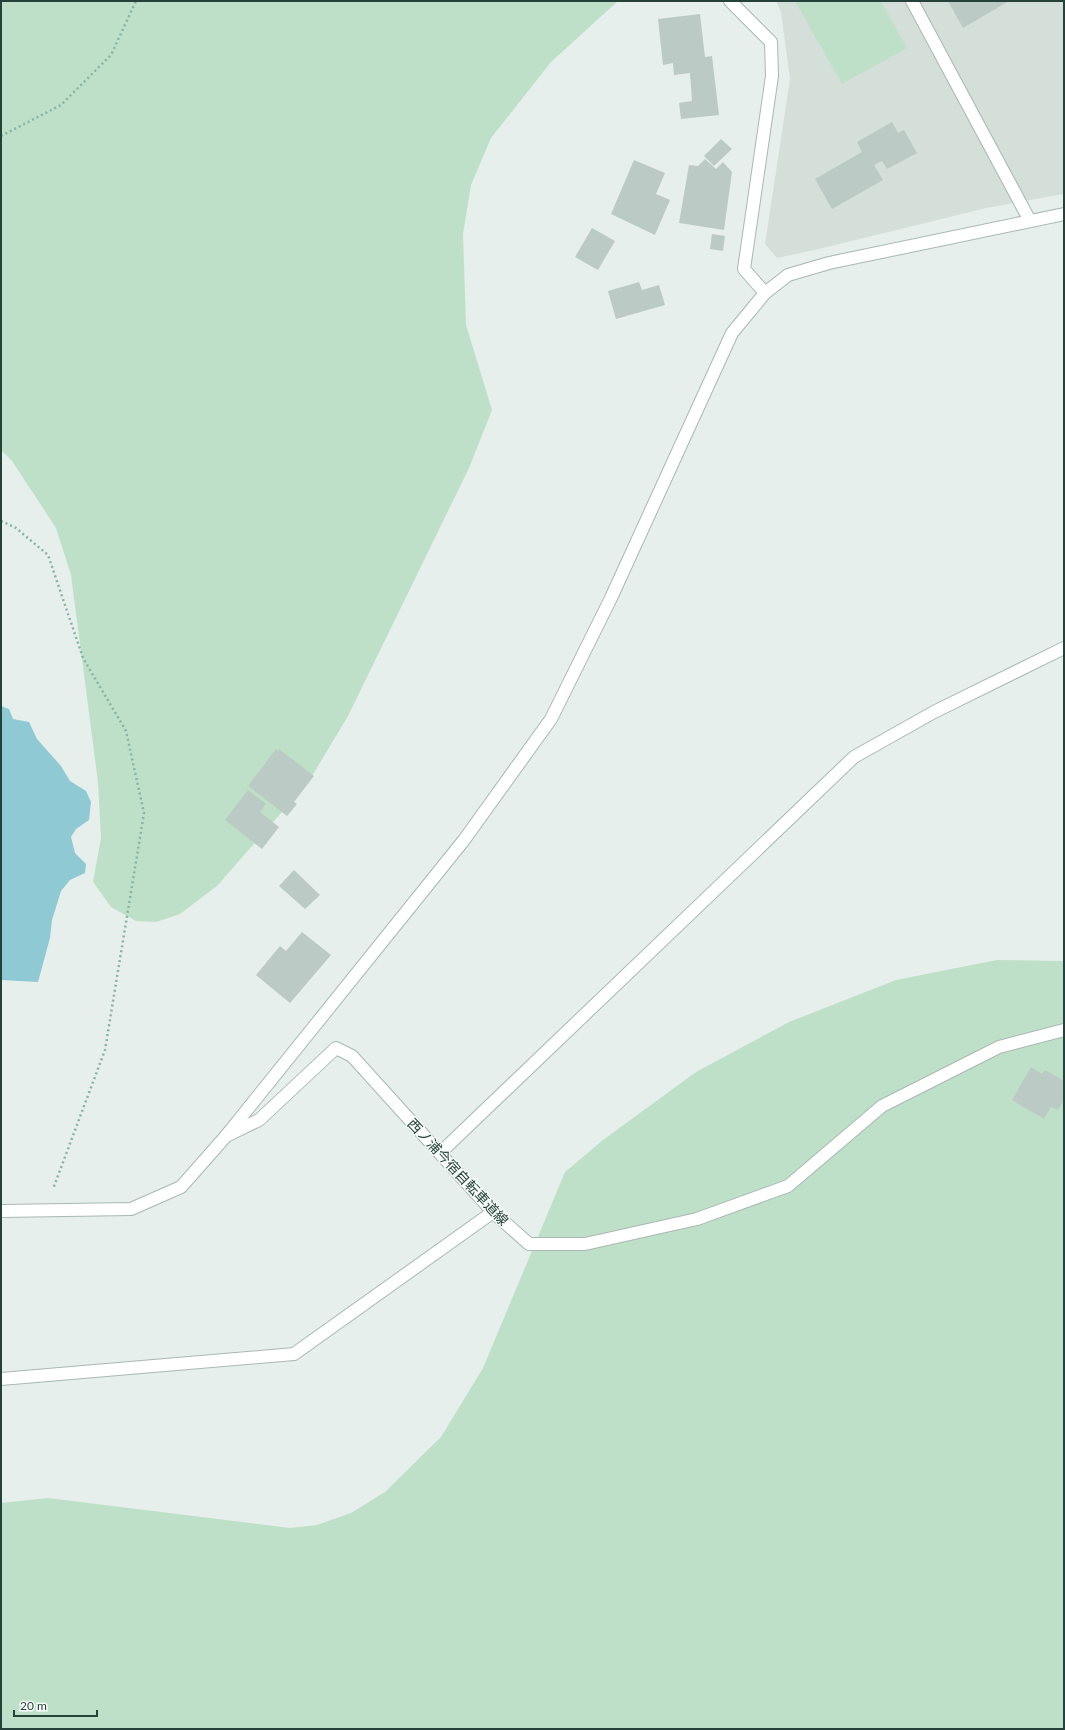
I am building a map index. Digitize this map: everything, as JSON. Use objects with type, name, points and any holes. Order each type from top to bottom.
[{"type":"street","points":[[730,1],[771,42],[772,76],[744,269],[765,293]]},
{"type":"street","points":[[912,1],[1030,221]]},
{"type":"street","points":[[226,1136],[464,840],[551,719],[611,598],[732,333],[765,293],[788,275],[829,263],[1064,214]]},
{"type":"street","points":[[440,1153],[854,757],[934,712],[1064,648]]},
{"type":"street","name":"西ノ浦今宿自転車道線","points":[[1,1211],[46,1209],[131,1209],[181,1187],[226,1136],[260,1120],[336,1048],[352,1056],[492,1212],[529,1244],[584,1244],[697,1219],[788,1186],[882,1106],[999,1047],[1064,1030]]},
{"type":"street","points":[[1,1379],[294,1354],[492,1212]]},
{"type":"path","points":[[1,136],[61,105],[111,55],[136,1]]},
{"type":"path","points":[[1,521],[16,528],[48,555],[83,658],[126,731],[144,814],[105,1050],[46,1209]]},
{"type":"shaded area","points":[[776,1],[1064,1],[1064,194],[986,208],[777,258],[765,244],[790,79],[781,12]]},
{"type":"green space","points":[[1,1],[618,1],[551,62],[491,138],[471,185],[463,234],[466,325],[492,410],[469,468],[348,716],[309,781],[217,886],[180,914],[156,922],[136,921],[111,907],[93,882],[101,838],[98,782],[71,575],[56,528],[12,461],[1,450]]},
{"type":"green space","points":[[795,1],[881,1],[907,48],[842,84]]},
{"type":"green space","points":[[997,960],[1064,961],[1064,1729],[1,1729],[1,1503],[48,1498],[290,1528],[317,1525],[351,1513],[385,1492],[441,1437],[483,1368],[565,1172],[603,1140],[696,1072],[789,1022],[896,980]]},
{"type":"water","points":[[1,706],[9,709],[13,719],[29,722],[37,739],[61,766],[70,781],[86,791],[91,802],[89,820],[76,829],[71,837],[75,853],[86,864],[85,873],[70,880],[61,891],[52,920],[50,938],[38,982],[1,980]]},
{"type":"building","points":[[948,1],[1009,1],[963,28]]},
{"type":"building","points":[[700,14],[705,57],[712,56],[719,115],[681,119],[679,103],[692,101],[690,73],[674,75],[673,63],[663,65],[658,19]]},
{"type":"building","points":[[892,122],[898,133],[904,130],[917,153],[887,169],[882,161],[874,165],[883,180],[832,209],[815,179],[862,152],[857,142]]},
{"type":"building","points":[[721,139],[732,149],[714,166],[704,156]]},
{"type":"building","points":[[705,159],[716,169],[723,162],[732,172],[724,230],[679,223],[689,165],[698,166]]},
{"type":"building","points":[[634,160],[665,173],[656,194],[670,200],[655,235],[611,214]]},
{"type":"building","points":[[592,228],[615,241],[598,270],[575,257]]},
{"type":"building","points":[[712,234],[725,236],[723,251],[710,249]]},
{"type":"building","points":[[639,282],[642,290],[659,285],[665,305],[616,319],[608,291]]},
{"type":"building","points":[[276,749],[278,751],[279,749],[314,776],[294,802],[297,804],[287,816],[248,786]]},
{"type":"building","points":[[248,790],[266,804],[260,812],[279,827],[262,849],[225,820]]},
{"type":"building","points":[[294,870],[320,895],[305,909],[279,886]]},
{"type":"building","points":[[302,932],[331,955],[290,1003],[256,975],[280,946],[286,951]]},
{"type":"building","points":[[1031,1067],[1042,1074],[1045,1070],[1064,1081],[1064,1100],[1058,1110],[1051,1107],[1044,1119],[1012,1100]]}]
